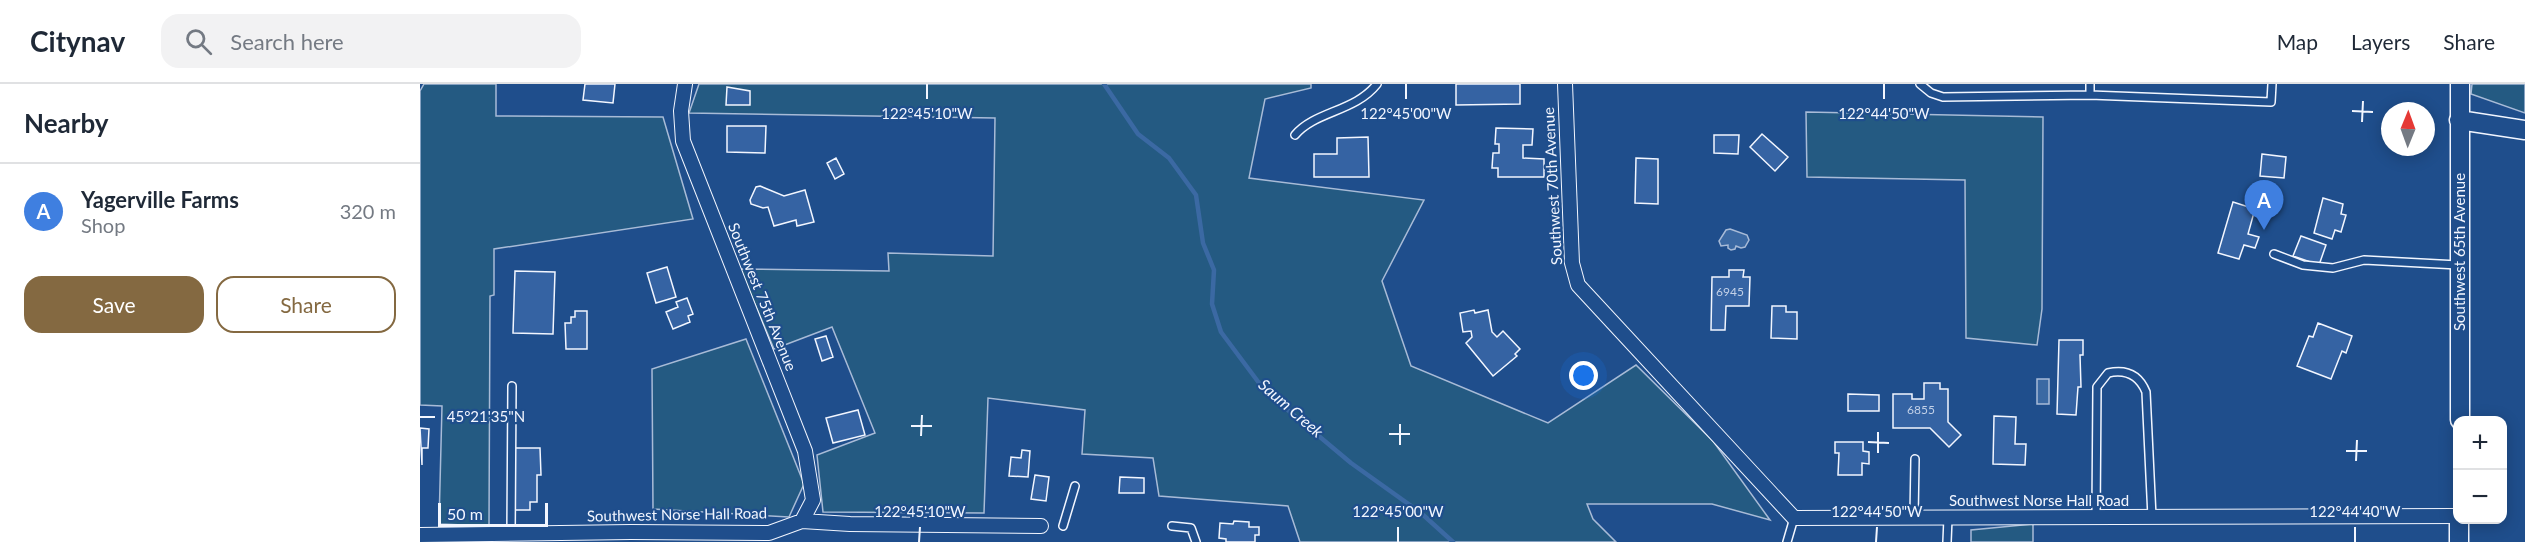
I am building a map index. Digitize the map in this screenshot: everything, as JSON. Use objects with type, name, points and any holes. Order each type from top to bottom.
[{"type":"main road","name":"Southwest 65th Avenue","points":[[2460,84],[2460,416]]},
{"type":"main road","points":[[2459,120],[2525,130]]},
{"type":"main road","points":[[2458,524],[2459,542]]},
{"type":"street","name":"Southwest 75th Avenue","points":[[685,84],[681,111],[683,141],[805,451],[813,500],[802,521]]},
{"type":"street","name":"Southwest 70th Avenue","points":[[1565,84],[1572,263],[1578,285],[1794,518]]},
{"type":"street","name":"Southwest Norse Hall Road","points":[[1794,518],[2453,518]]},
{"type":"street","name":"Southwest Norse Hall Road","points":[[420,535],[511,534],[631,537],[769,533],[802,521],[850,524],[1041,526]]},
{"type":"lane","points":[[1295,135],[1302,127],[1369,94],[1377,84]]},
{"type":"lane","points":[[1920,84],[1930,93],[1943,97],[2090,95],[2271,102],[2271,84]]},
{"type":"lane","points":[[2090,84],[2090,95]]},
{"type":"lane","points":[[2274,254],[2303,265],[2333,268],[2364,260],[2460,265]]},
{"type":"lane","points":[[2096,517],[2097,387],[2108,373],[2121,370],[2135,376],[2146,392],[2152,517]]},
{"type":"lane","points":[[511,534],[512,386]]},
{"type":"lane","points":[[1914,517],[1915,459]]},
{"type":"lane","points":[[1063,526],[1075,486]]},
{"type":"lane","points":[[1786,542],[1794,518]]},
{"type":"lane","points":[[1947,542],[1948,518]]},
{"type":"lane","points":[[1172,526],[1191,528],[1197,542]]},
{"type":"shaded area","points":[[424,84],[496,84],[496,116],[663,117],[693,219],[494,249],[494,295],[490,296],[489,526],[439,524],[442,406],[420,405],[420,91]]},
{"type":"shaded area","points":[[699,84],[1311,84],[1311,88],[1265,99],[1249,178],[1424,200],[1382,281],[1411,366],[1548,423],[1636,365],[1713,441],[1770,520],[1712,504],[1587,504],[1593,519],[1616,542],[1300,542],[1288,506],[1159,496],[1153,458],[1082,454],[1085,410],[988,398],[984,513],[823,512],[817,455],[875,433],[832,327],[774,349],[740,269],[889,271],[888,253],[993,256],[995,118],[689,113]]},
{"type":"shaded area","points":[[2472,84],[2525,84],[2525,113],[2471,94]]},
{"type":"shaded area","points":[[1806,112],[2043,117],[2042,309],[2037,345],[1966,338],[1965,180],[1807,177]]},
{"type":"shaded area","points":[[1730,229],[1747,235],[1749,240],[1745,247],[1736,246],[1731,250],[1728,245],[1721,246],[1719,241],[1726,230]]},
{"type":"shaded area","points":[[746,339],[804,484],[789,517],[653,509],[652,369]]},
{"type":"shaded area","points":[[2037,379],[2049,379],[2049,404],[2037,404]]},
{"type":"shaded area","points":[[2033,524],[2033,542],[1971,542],[1971,530]]},
{"type":"building","points":[[585,84],[615,84],[613,103],[583,100]]},
{"type":"building","points":[[1456,84],[1520,84],[1520,104],[1456,105]]},
{"type":"building","points":[[727,87],[750,91],[750,105],[726,105]]},
{"type":"building","points":[[727,126],[766,126],[765,153],[727,152]]},
{"type":"building","points":[[1496,128],[1533,129],[1532,145],[1523,145],[1523,158],[1544,159],[1544,177],[1498,177],[1498,168],[1492,168],[1493,153],[1499,153],[1499,144],[1495,144]]},
{"type":"building","points":[[1762,134],[1788,157],[1775,171],[1750,147]]},
{"type":"building","points":[[1714,135],[1739,135],[1738,154],[1714,153]]},
{"type":"building","points":[[1368,137],[1369,177],[1314,177],[1314,154],[1337,154],[1337,138]]},
{"type":"building","points":[[2262,154],[2286,157],[2284,178],[2260,176]]},
{"type":"building","points":[[836,158],[844,174],[835,179],[827,163]]},
{"type":"building","points":[[1636,158],[1658,159],[1658,204],[1635,203]]},
{"type":"building","points":[[760,186],[784,196],[805,190],[814,222],[797,226],[796,220],[774,226],[768,207],[763,208],[751,204],[750,200],[756,187]]},
{"type":"building","points":[[2323,198],[2343,204],[2341,214],[2346,215],[2341,232],[2335,230],[2332,239],[2314,233]]},
{"type":"building","points":[[2233,202],[2255,209],[2248,234],[2259,237],[2255,248],[2244,245],[2239,259],[2218,253]]},
{"type":"building","points":[[2301,236],[2326,245],[2319,265],[2293,256]]},
{"type":"building","points":[[667,267],[676,297],[656,303],[647,273]]},
{"type":"building","points":[[1729,270],[1744,270],[1743,277],[1750,277],[1749,306],[1726,306],[1725,330],[1711,330],[1712,277],[1729,277]]},
{"type":"building","points":[[515,271],[555,272],[553,334],[513,333]]},
{"type":"building","points":[[687,298],[693,314],[688,316],[690,322],[673,329],[666,312],[678,307],[676,302]]},
{"type":"building","points":[[1772,306],[1786,306],[1786,312],[1797,312],[1797,339],[1771,338]]},
{"type":"building","points":[[1474,310],[1475,313],[1488,310],[1492,332],[1497,337],[1503,331],[1520,349],[1515,354],[1517,356],[1493,376],[1466,343],[1472,337],[1471,331],[1463,332],[1460,313]]},
{"type":"building","points":[[575,311],[587,311],[587,349],[566,349],[565,323],[571,323],[571,317],[575,317]]},
{"type":"building","points":[[2318,323],[2352,336],[2346,353],[2342,351],[2331,379],[2297,366],[2309,336],[2313,337]]},
{"type":"building","points":[[826,336],[833,357],[822,361],[815,339]]},
{"type":"building","points":[[2059,340],[2083,340],[2083,355],[2080,355],[2081,387],[2078,387],[2076,415],[2057,414]]},
{"type":"building","points":[[1924,383],[1940,383],[1940,389],[1948,389],[1948,422],[1961,435],[1949,447],[1930,428],[1893,428],[1893,394],[1912,394],[1912,399],[1924,399]]},
{"type":"building","points":[[1848,394],[1879,395],[1879,411],[1848,411]]},
{"type":"building","points":[[858,410],[865,435],[833,443],[826,418]]},
{"type":"building","points":[[1994,416],[2016,417],[2015,444],[2026,444],[2025,465],[1993,464]]},
{"type":"building","points":[[420,428],[429,429],[428,448],[422,448],[422,465]]},
{"type":"building","points":[[1835,442],[1863,442],[1863,451],[1869,452],[1869,464],[1862,463],[1862,475],[1838,475],[1839,453],[1835,453]]},
{"type":"building","points":[[512,448],[540,448],[541,475],[537,475],[537,502],[530,502],[530,510],[515,510]]},
{"type":"building","points":[[1022,450],[1030,451],[1028,477],[1009,476],[1011,457],[1021,458]]},
{"type":"building","points":[[1035,475],[1049,477],[1046,501],[1031,499]]},
{"type":"building","points":[[1120,477],[1144,478],[1144,493],[1119,493]]},
{"type":"building","points":[[1234,521],[1249,522],[1249,527],[1259,527],[1259,535],[1255,535],[1255,542],[1226,542],[1226,539],[1219,538],[1220,523],[1233,524]]},
{"type":"waterway","name":"Saum Creek","points":[[1104,84],[1138,134],[1169,158],[1196,195],[1203,243],[1214,270],[1212,304],[1221,332],[1265,391],[1351,463],[1421,513],[1453,542]]},
{"type":"place","name":"Yagerville Farms","points":[[2264,230]]}]
